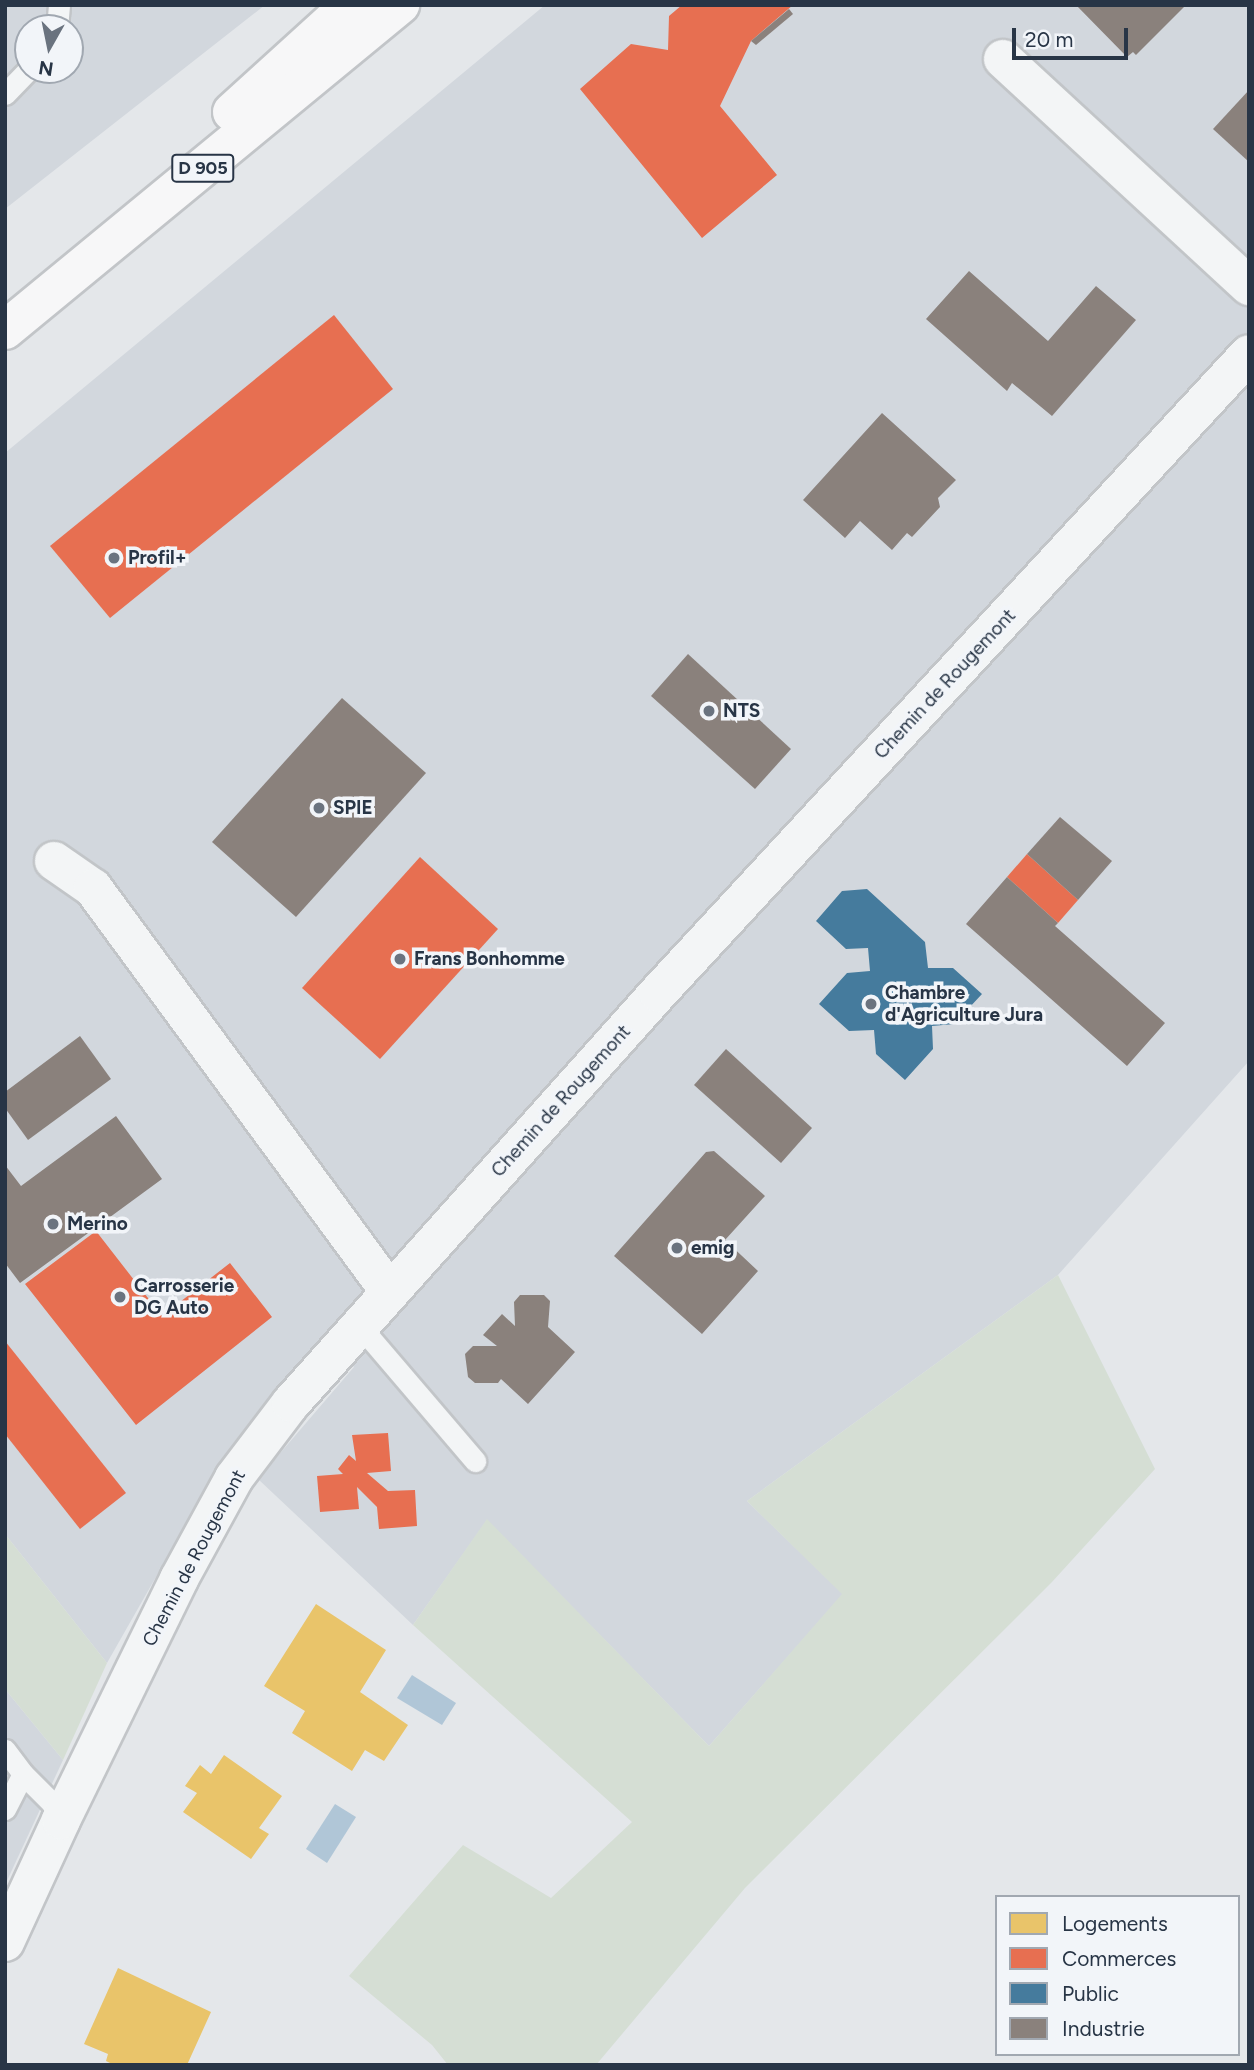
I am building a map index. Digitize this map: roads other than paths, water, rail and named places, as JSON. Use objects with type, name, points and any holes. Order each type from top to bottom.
[{"type":"main road","points":[[5,317],[350,5]]},
{"type":"main road","name":"D 905","points":[[5,330],[400,5]]},
{"type":"street","points":[[1003,59],[1249,286]]},
{"type":"street","name":"Chemin de Rougemont","points":[[5,1941],[179,1578],[234,1478],[290,1403],[658,993],[1249,354]]},
{"type":"street","points":[[54,861],[93,888],[390,1292]]},
{"type":"lane","points":[[359,1325],[475,1461]]},
{"type":"lane","points":[[5,1750],[23,1774],[52,1803],[61,1820]]},
{"type":"lane","points":[[5,1809],[23,1774]]},
{"type":"water","points":[[412,1675],[456,1703],[442,1725],[397,1698]]},
{"type":"water","points":[[335,1804],[356,1817],[327,1863],[306,1849]]},
{"type":"place","name":"Profil+","points":[[114,558]]},
{"type":"place","name":"NTS","points":[[709,711]]},
{"type":"place","name":"SPIE","points":[[319,808]]},
{"type":"place","name":"Frans Bonhomme","points":[[400,959]]},
{"type":"place","name":"Chambre d'Agriculture Jura","points":[[871,1004]]},
{"type":"place","name":"Merino","points":[[53,1224]]},
{"type":"place","name":"emig","points":[[677,1248]]},
{"type":"place","name":"Carrosserie DG Auto","points":[[120,1297]]}]
